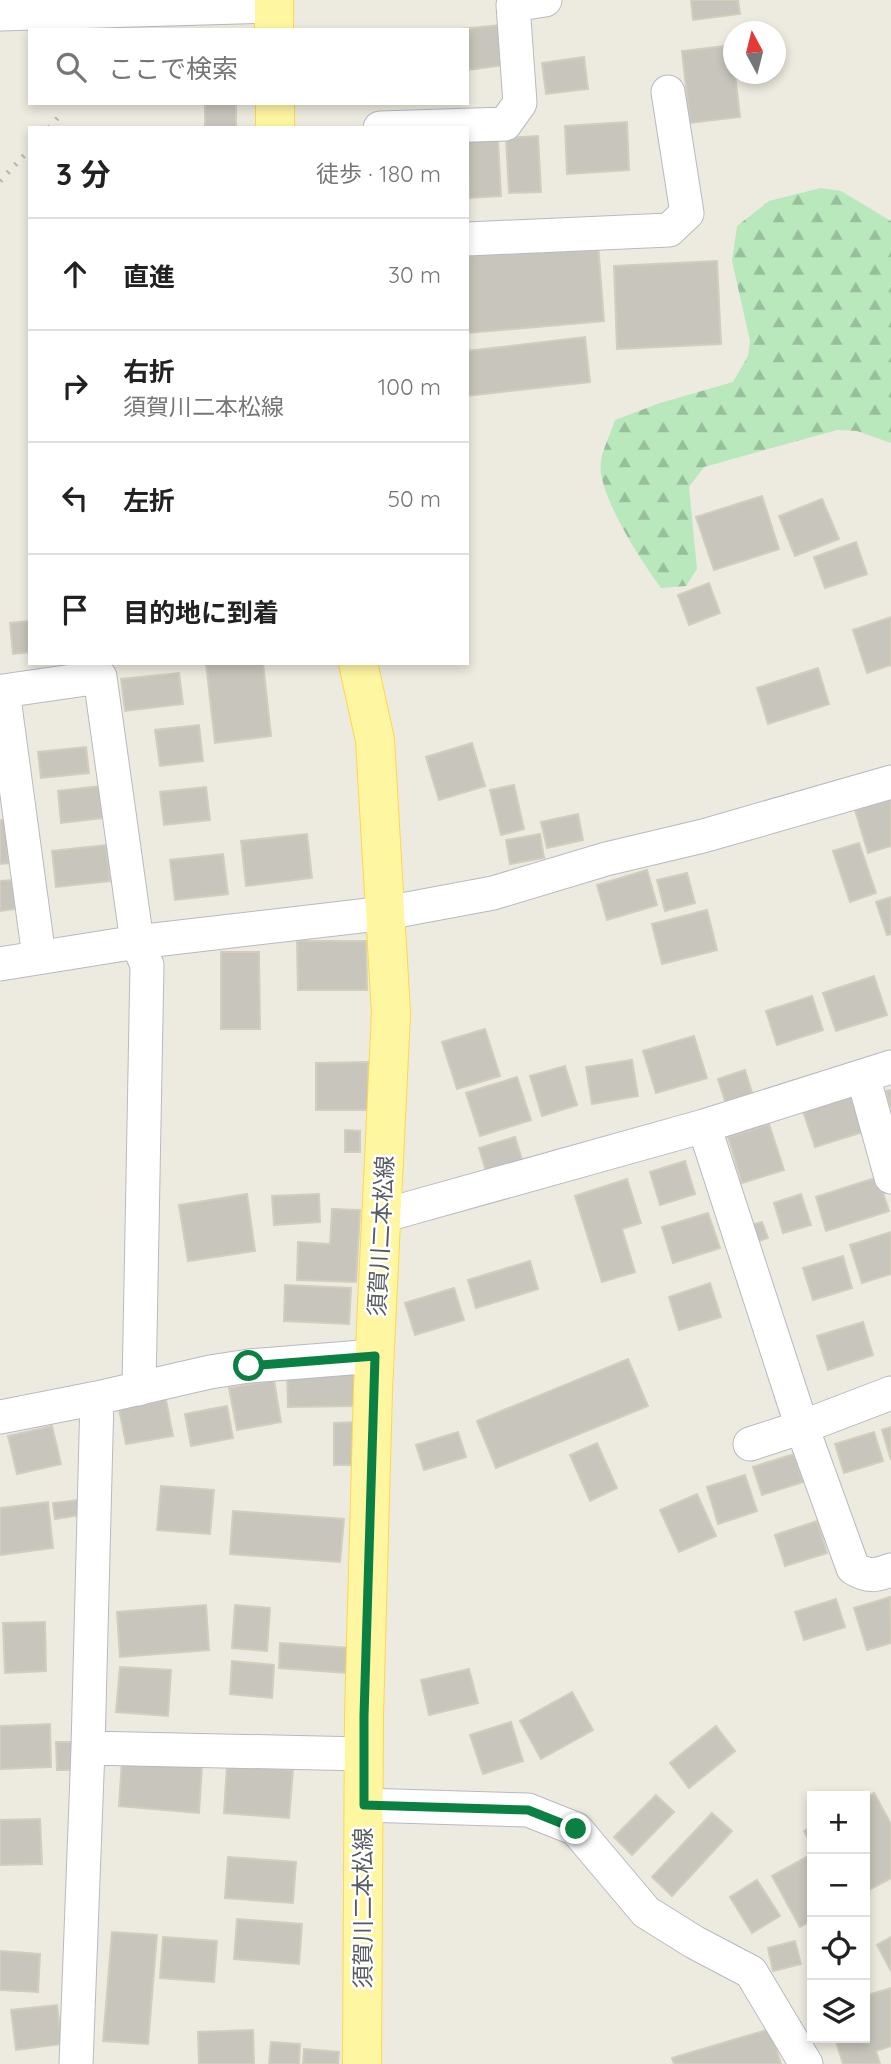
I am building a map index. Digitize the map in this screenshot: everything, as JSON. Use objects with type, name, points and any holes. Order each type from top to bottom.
[{"type":"main road","points":[[275,105],[275,126]]},
{"type":"main road","name":"須賀川二本松線","points":[[358,665],[375,740],[391,1013],[375,1356],[364,1754],[362,2064]]},
{"type":"street","points":[[442,126],[505,124],[520,103],[513,5],[545,0]]},
{"type":"street","points":[[0,14],[274,12]]},
{"type":"street","points":[[469,239],[669,230],[687,213],[668,92]]},
{"type":"street","points":[[39,957],[3,691],[100,677],[136,942],[147,965],[139,1389]]},
{"type":"street","points":[[0,964],[136,942],[386,913],[493,893],[606,859],[702,836],[891,782]]},
{"type":"street","points":[[382,1216],[704,1126],[877,1071],[891,1177]]},
{"type":"street","points":[[704,1126],[802,1427],[853,1567],[866,1575],[875,1576],[891,1570]]},
{"type":"street","points":[[0,1417],[210,1372],[249,1366],[375,1356]]},
{"type":"street","points":[[750,1444],[891,1393]]},
{"type":"street","points":[[76,2064],[97,1398]]},
{"type":"street","points":[[88,1748],[364,1754]]},
{"type":"street","points":[[364,1805],[528,1810],[576,1829],[646,1912],[694,1942],[751,1972],[807,2064]]},
{"type":"green space","points":[[821,188],[841,191],[891,221],[891,443],[857,431],[837,430],[704,467],[689,487],[697,569],[686,586],[661,588],[622,527],[601,475],[603,451],[615,420],[660,403],[733,382],[748,356],[750,341],[732,261],[737,226],[769,201]]},
{"type":"building","points":[[691,0],[738,0],[740,14],[693,20]]},
{"type":"building","points":[[500,25],[505,65],[469,70],[469,28]]},
{"type":"building","points":[[723,46],[723,84],[736,84],[740,117],[690,123],[682,51]]},
{"type":"building","points":[[584,57],[588,89],[546,94],[542,63]]},
{"type":"building","points":[[205,105],[236,105],[236,126],[205,126]]},
{"type":"building","points":[[627,122],[629,170],[567,174],[565,126]]},
{"type":"building","points":[[538,136],[541,192],[509,193],[506,138]]},
{"type":"building","points":[[498,140],[501,196],[469,198],[469,141]]},
{"type":"building","points":[[598,244],[604,321],[469,333],[469,255]]},
{"type":"building","points":[[717,261],[721,344],[617,349],[614,266]]},
{"type":"building","points":[[585,337],[590,382],[469,396],[469,351]]},
{"type":"building","points":[[762,496],[779,549],[714,570],[696,517]]},
{"type":"building","points":[[822,499],[839,539],[795,556],[779,516]]},
{"type":"building","points":[[856,542],[867,574],[825,588],[814,557]]},
{"type":"building","points":[[709,583],[720,613],[689,625],[678,595]]},
{"type":"building","points":[[891,617],[891,665],[867,673],[853,630]]},
{"type":"building","points":[[28,621],[28,652],[13,654],[10,623]]},
{"type":"building","points":[[206,665],[263,665],[271,736],[215,743]]},
{"type":"building","points":[[818,668],[829,704],[768,724],[757,688]]},
{"type":"building","points":[[179,673],[183,704],[125,711],[121,679]]},
{"type":"building","points":[[199,725],[203,761],[160,766],[155,730]]},
{"type":"building","points":[[472,743],[485,786],[439,800],[426,757]]},
{"type":"building","points":[[86,747],[89,773],[41,778],[38,752]]},
{"type":"building","points":[[514,785],[524,829],[501,835],[490,790]]},
{"type":"building","points":[[100,786],[103,818],[61,823],[58,791]]},
{"type":"building","points":[[206,787],[210,820],[164,825],[160,792]]},
{"type":"building","points":[[891,799],[891,846],[868,853],[855,810]]},
{"type":"building","points":[[578,814],[583,840],[547,848],[541,822]]},
{"type":"building","points":[[0,820],[4,820],[9,863],[0,864]]},
{"type":"building","points":[[307,834],[312,878],[246,886],[241,841]]},
{"type":"building","points":[[540,834],[544,858],[510,864],[506,840]]},
{"type":"building","points":[[859,843],[876,893],[850,902],[833,851]]},
{"type":"building","points":[[106,845],[110,881],[56,887],[52,851]]},
{"type":"building","points":[[223,854],[228,894],[175,900],[170,860]]},
{"type":"building","points":[[647,870],[657,905],[607,920],[597,885]]},
{"type":"building","points":[[687,873],[695,903],[665,911],[657,880]]},
{"type":"building","points":[[13,880],[16,909],[0,911],[0,881]]},
{"type":"building","points":[[891,897],[891,934],[887,935],[876,902]]},
{"type":"building","points":[[707,910],[717,950],[662,964],[652,924]]},
{"type":"building","points":[[297,941],[366,941],[367,990],[298,990]]},
{"type":"building","points":[[221,952],[259,952],[260,1029],[221,1029]]},
{"type":"building","points":[[874,976],[887,1015],[836,1031],[823,993]]},
{"type":"building","points":[[812,996],[823,1030],[777,1045],[766,1011]]},
{"type":"building","points":[[485,1029],[500,1076],[457,1089],[442,1042]]},
{"type":"building","points":[[694,1036],[707,1078],[656,1093],[643,1051]]},
{"type":"building","points":[[632,1060],[638,1096],[592,1104],[586,1067]]},
{"type":"building","points":[[368,1062],[368,1110],[316,1110],[316,1063]]},
{"type":"building","points":[[565,1066],[577,1105],[542,1116],[530,1076]]},
{"type":"building","points":[[745,1070],[754,1099],[727,1107],[718,1079]]},
{"type":"building","points":[[517,1077],[531,1120],[480,1136],[466,1093]]},
{"type":"building","points":[[891,1090],[891,1108],[886,1091]]},
{"type":"building","points":[[858,1094],[869,1130],[815,1147],[803,1111]]},
{"type":"building","points":[[769,1124],[784,1170],[742,1183],[728,1137]]},
{"type":"building","points":[[345,1130],[360,1131],[360,1152],[345,1152]]},
{"type":"building","points":[[515,1137],[524,1166],[488,1178],[479,1148]]},
{"type":"building","points":[[685,1161],[695,1194],[660,1205],[650,1172]]},
{"type":"building","points":[[878,1177],[889,1211],[826,1231],[816,1197]]},
{"type":"building","points":[[627,1179],[641,1223],[622,1229],[635,1272],[602,1282],[575,1196]]},
{"type":"building","points":[[247,1194],[255,1251],[188,1261],[179,1205]]},
{"type":"building","points":[[319,1194],[320,1222],[274,1225],[272,1196]]},
{"type":"building","points":[[801,1194],[811,1225],[783,1233],[774,1203]]},
{"type":"building","points":[[332,1209],[360,1210],[356,1282],[297,1280],[298,1242],[330,1244]]},
{"type":"building","points":[[708,1213],[720,1248],[673,1263],[662,1227]]},
{"type":"building","points":[[762,1222],[768,1238],[753,1243],[748,1226]]},
{"type":"building","points":[[891,1232],[891,1274],[862,1283],[850,1245]]},
{"type":"building","points":[[843,1256],[852,1288],[813,1300],[803,1268]]},
{"type":"building","points":[[530,1261],[538,1289],[476,1308],[468,1280]]},
{"type":"building","points":[[710,1283],[721,1317],[679,1330],[669,1297]]},
{"type":"building","points":[[285,1285],[351,1288],[349,1324],[284,1321]]},
{"type":"building","points":[[454,1288],[464,1320],[415,1335],[405,1303]]},
{"type":"building","points":[[863,1322],[873,1355],[828,1370],[817,1336]]},
{"type":"building","points":[[628,1359],[648,1406],[496,1468],[477,1421]]},
{"type":"building","points":[[354,1370],[355,1406],[288,1407],[287,1371]]},
{"type":"building","points":[[274,1380],[281,1422],[237,1430],[229,1388]]},
{"type":"building","points":[[166,1400],[173,1436],[126,1444],[119,1409]]},
{"type":"building","points":[[227,1406],[233,1438],[191,1446],[185,1414]]},
{"type":"building","points":[[358,1422],[358,1465],[334,1465],[334,1423]]},
{"type":"building","points":[[52,1426],[61,1464],[17,1474],[8,1436]]},
{"type":"building","points":[[891,1427],[891,1460],[882,1430]]},
{"type":"building","points":[[458,1432],[466,1457],[424,1470],[416,1445]]},
{"type":"building","points":[[874,1432],[883,1461],[844,1473],[835,1444]]},
{"type":"building","points":[[597,1443],[617,1488],[590,1501],[570,1455]]},
{"type":"building","points":[[794,1454],[803,1482],[762,1495],[753,1467]]},
{"type":"building","points":[[745,1475],[757,1511],[718,1524],[707,1487]]},
{"type":"building","points":[[161,1486],[214,1490],[210,1534],[157,1530]]},
{"type":"building","points":[[697,1494],[716,1536],[679,1552],[660,1510]]},
{"type":"building","points":[[78,1500],[80,1515],[55,1519],[53,1503]]},
{"type":"building","points":[[48,1502],[53,1548],[0,1555],[0,1508]]},
{"type":"building","points":[[233,1511],[344,1519],[340,1562],[230,1554]]},
{"type":"building","points":[[817,1521],[827,1553],[785,1566],[775,1535]]},
{"type":"building","points":[[890,1597],[891,1643],[867,1650],[854,1608]]},
{"type":"building","points":[[836,1599],[845,1627],[804,1640],[795,1612]]},
{"type":"building","points":[[206,1605],[209,1650],[120,1657],[117,1612]]},
{"type":"building","points":[[235,1605],[270,1608],[267,1651],[232,1648]]},
{"type":"building","points":[[45,1622],[46,1671],[5,1673],[3,1623]]},
{"type":"building","points":[[280,1643],[349,1648],[347,1673],[279,1668]]},
{"type":"building","points":[[232,1661],[274,1665],[272,1698],[230,1694]]},
{"type":"building","points":[[120,1667],[171,1670],[168,1716],[116,1712]]},
{"type":"building","points":[[469,1669],[478,1703],[429,1715],[421,1680]]},
{"type":"building","points":[[572,1692],[593,1730],[541,1759],[520,1721]]},
{"type":"building","points":[[511,1722],[523,1761],[483,1774],[470,1735]]},
{"type":"building","points":[[50,1724],[51,1767],[0,1769],[0,1726]]},
{"type":"building","points":[[716,1726],[735,1751],[689,1788],[670,1763]]},
{"type":"building","points":[[56,1742],[83,1742],[82,1770],[57,1770]]},
{"type":"building","points":[[122,1760],[202,1766],[199,1813],[119,1806]]},
{"type":"building","points":[[227,1765],[293,1770],[289,1818],[224,1813]]},
{"type":"building","points":[[874,1793],[891,1824],[891,1878],[870,1889],[870,1854],[870,1795]]},
{"type":"building","points":[[656,1795],[674,1812],[632,1855],[614,1837]]},
{"type":"building","points":[[712,1813],[732,1831],[672,1896],[652,1877]]},
{"type":"building","points":[[40,1819],[42,1864],[0,1865],[0,1820]]},
{"type":"building","points":[[228,1857],[296,1862],[293,1903],[225,1898]]},
{"type":"building","points":[[807,1857],[807,1923],[800,1927],[772,1876]]},
{"type":"building","points":[[757,1880],[780,1916],[752,1933],[730,1897]]},
{"type":"building","points":[[237,1919],[302,1924],[299,1964],[234,1959]]},
{"type":"building","points":[[112,1932],[157,1935],[148,2044],[103,2041]]},
{"type":"building","points":[[163,1937],[217,1941],[214,1982],[160,1978]]},
{"type":"building","points":[[891,1937],[891,1971],[877,1945]]},
{"type":"building","points":[[795,1941],[801,1964],[773,1971],[768,1948]]},
{"type":"building","points":[[0,1951],[40,1954],[38,1992],[0,1990]]},
{"type":"building","points":[[891,1988],[891,2046],[876,2051],[880,2064],[843,2064],[837,2043],[870,2043],[870,1994]]},
{"type":"building","points":[[57,2005],[62,2044],[16,2050],[11,2010]]},
{"type":"building","points":[[770,2029],[781,2064],[674,2064],[672,2058]]},
{"type":"building","points":[[253,2030],[254,2064],[199,2064],[198,2032]]},
{"type":"building","points":[[271,2042],[300,2044],[299,2064],[269,2064]]},
{"type":"building","points":[[304,2049],[339,2052],[338,2064],[303,2064]]},
{"type":"railway","points":[[51,126],[61,114]]},
{"type":"railway","points":[[0,181],[28,151]]},
{"type":"route","points":[[249,1366],[375,1356],[364,1716],[364,1805],[528,1810],[576,1829]]}]
